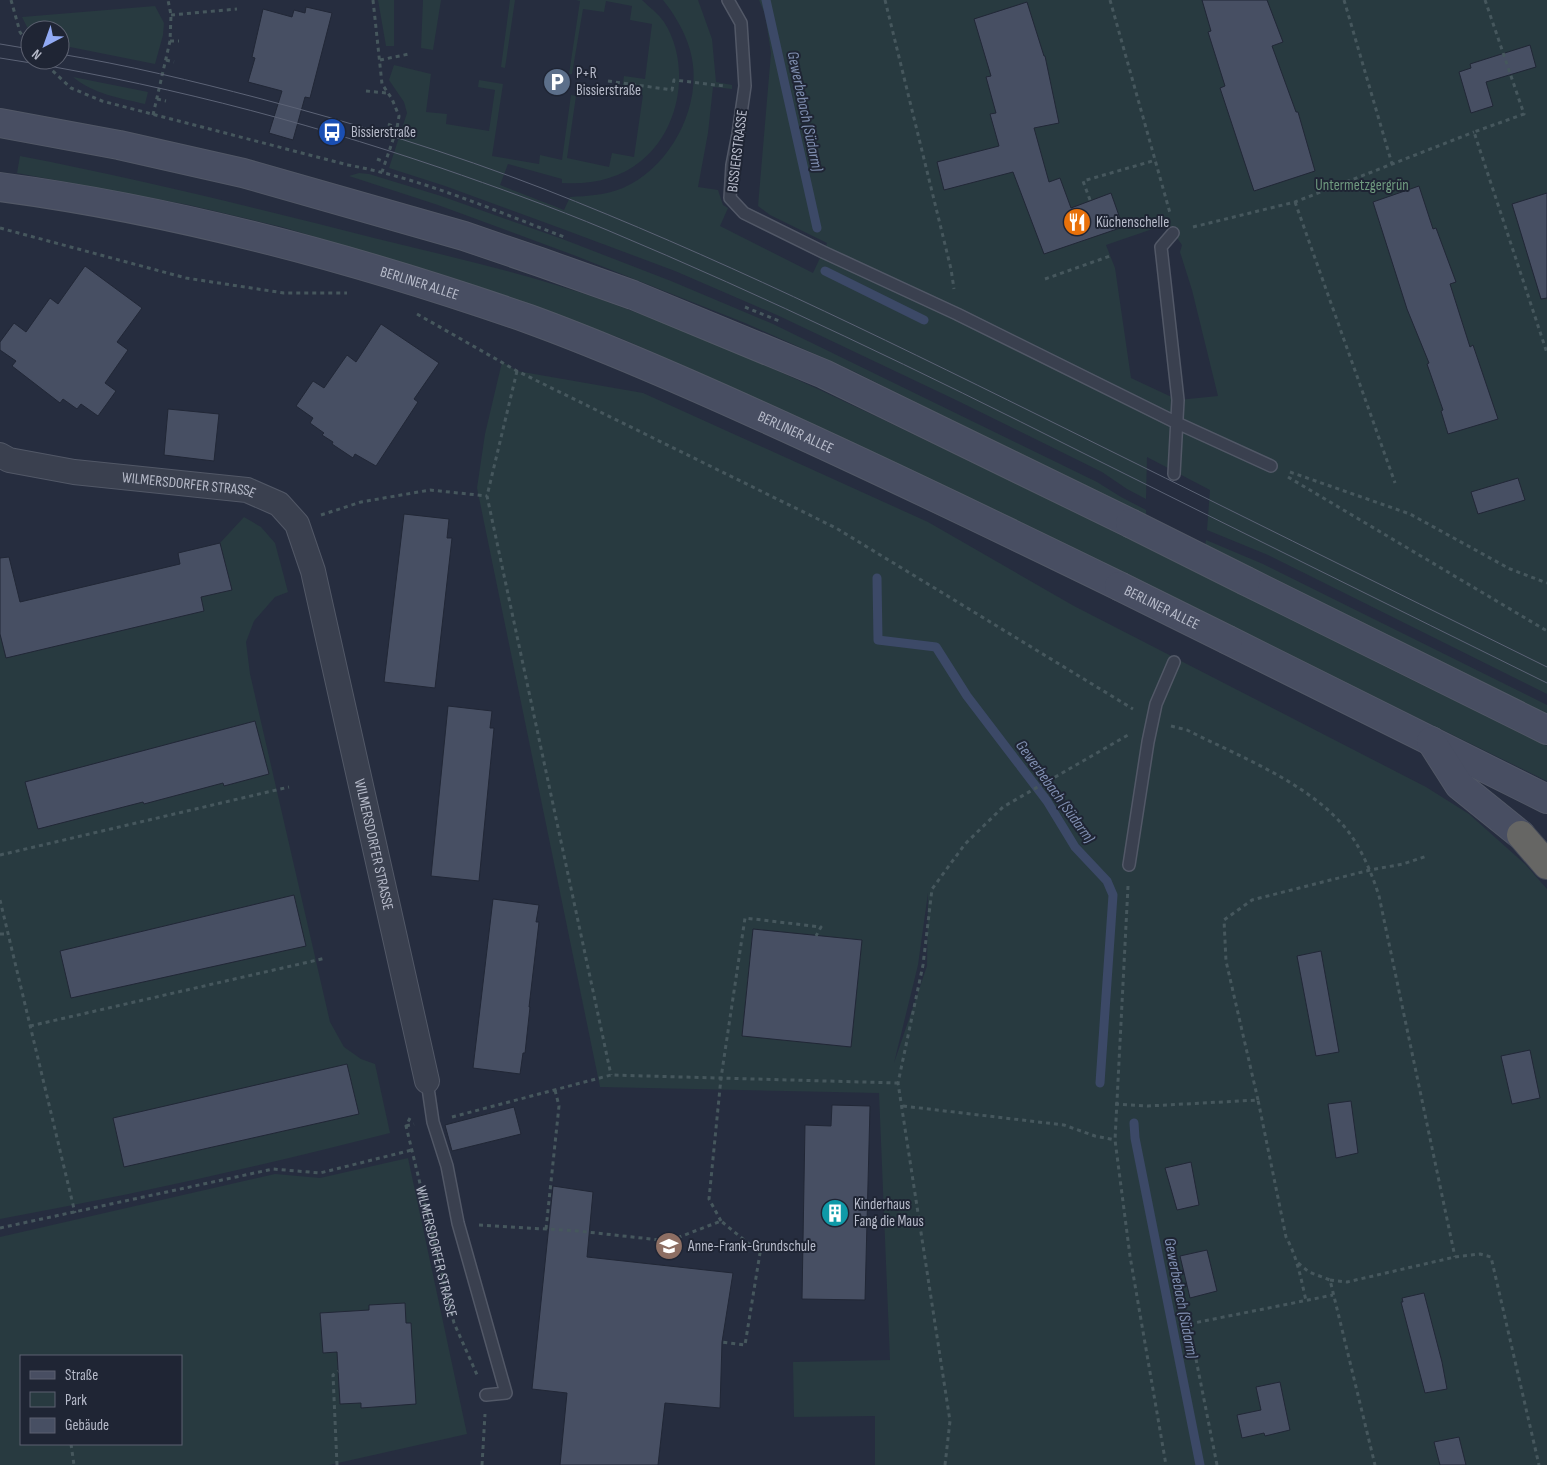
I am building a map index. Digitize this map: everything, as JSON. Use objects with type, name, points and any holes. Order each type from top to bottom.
[{"type":"highway","points":[[1521,835],[1547,864]]},
{"type":"main road","points":[[0,123],[120,145],[243,173],[464,236],[633,295],[824,374],[1130,523],[1547,730]]},
{"type":"main road","name":"BERLINER ALLEE","points":[[0,187],[113,206],[223,228],[379,270],[531,320],[674,377],[816,440],[1119,586],[1547,799]]},
{"type":"main road","points":[[1430,741],[1459,786],[1521,835]]},
{"type":"street","name":"WILMERSDORFER STRASSE","points":[[0,455],[9,460],[74,472],[247,490],[279,504],[297,524],[313,571],[427,1081]]},
{"type":"lane","name":"BISSIERSTRASSE","points":[[728,0],[741,23],[745,86],[732,165],[730,198],[744,213],[957,314]]},
{"type":"lane","points":[[1174,234],[1161,247],[1178,400],[1174,474]]},
{"type":"lane","points":[[957,314],[1177,424],[1270,466]]},
{"type":"lane","points":[[1129,865],[1152,721],[1156,704],[1174,662]]},
{"type":"lane","points":[[427,1081],[433,1122],[447,1166],[458,1223],[506,1393],[486,1395]]},
{"type":"path","points":[[11,0],[20,32]]},
{"type":"path","points":[[153,115],[170,41],[171,15],[168,0]]},
{"type":"path","points":[[373,0],[382,84],[399,116],[397,128],[382,172]]},
{"type":"path","points":[[885,0],[951,269],[957,314]]},
{"type":"path","points":[[1110,0],[1169,207],[1174,234],[1200,225],[1296,202],[1524,114],[1485,0]]},
{"type":"path","points":[[1344,0],[1392,164]]},
{"type":"path","points":[[171,15],[237,9]]},
{"type":"path","points":[[170,41],[180,42]]},
{"type":"path","points":[[380,60],[409,54]]},
{"type":"path","points":[[166,60],[174,62]]},
{"type":"path","points":[[50,70],[62,81],[80,92],[102,101],[348,165],[382,172],[428,186]]},
{"type":"path","points":[[608,81],[672,90],[674,80],[732,87]]},
{"type":"path","points":[[366,91],[388,93]]},
{"type":"path","points":[[157,99],[166,102]]},
{"type":"path","points":[[388,124],[397,128]]},
{"type":"path","points":[[1474,132],[1547,353]]},
{"type":"path","points":[[377,159],[385,162]]},
{"type":"path","points":[[1090,200],[1083,181],[1156,160]]},
{"type":"path","points":[[1296,202],[1395,483]]},
{"type":"path","points":[[0,228],[186,278],[284,293],[348,293]]},
{"type":"path","points":[[1045,279],[1110,256]]},
{"type":"path","points":[[416,314],[517,371],[836,528],[1152,721],[1187,730],[1297,786],[1331,812],[1355,842],[1370,870],[1378,896],[1455,1257]]},
{"type":"path","points":[[517,371],[487,496],[611,1075]]},
{"type":"path","points":[[1270,466],[1328,484],[1410,514],[1510,569],[1547,583]]},
{"type":"path","points":[[1270,466],[1547,631]]},
{"type":"path","points":[[297,524],[361,502],[430,490],[487,496]]},
{"type":"path","points":[[945,1465],[950,1421],[898,1083],[923,965],[932,889],[965,844],[1003,807],[1152,721]]},
{"type":"path","points":[[0,855],[289,787]]},
{"type":"path","points":[[1306,1301],[1298,1263],[1286,1237],[1258,1100],[1226,961],[1224,920],[1252,900],[1370,870],[1404,864],[1427,856]]},
{"type":"path","points":[[1129,865],[1115,1104],[1115,1140],[1130,1256],[1166,1465]]},
{"type":"path","points":[[0,900],[75,1213]]},
{"type":"path","points":[[722,1342],[745,1345],[760,1253],[721,1221],[709,1199],[722,1078],[746,918],[821,927],[816,936]]},
{"type":"path","points":[[0,934],[8,934]]},
{"type":"path","points":[[30,1026],[326,958]]},
{"type":"path","points":[[406,1126],[433,1122],[611,1075],[898,1083]]},
{"type":"path","points":[[406,1126],[427,1081]]},
{"type":"path","points":[[546,1229],[559,1106],[556,1090]]},
{"type":"path","points":[[1115,1104],[1148,1106],[1258,1100]]},
{"type":"path","points":[[902,1106],[1064,1125],[1095,1136],[1115,1140]]},
{"type":"path","name":"WILMERSDORFER STRASSE","points":[[406,1126],[454,1323],[486,1395],[482,1465]]},
{"type":"path","points":[[0,1228],[273,1169],[320,1173],[412,1150]]},
{"type":"path","points":[[458,1223],[578,1231],[669,1241],[721,1221]]},
{"type":"path","points":[[1298,1263],[1309,1272],[1330,1280],[1347,1282],[1455,1257],[1480,1254],[1492,1257],[1539,1465]]},
{"type":"path","points":[[1330,1280],[1375,1465]]},
{"type":"path","points":[[1217,1465],[1189,1324],[1334,1295]]},
{"type":"path","points":[[337,1465],[332,1375],[338,1372]]},
{"type":"path","points":[[71,1445],[74,1465]]},
{"type":"green space","points":[[378,0],[394,0],[394,46],[386,46]]},
{"type":"green space","points":[[423,0],[441,0],[433,50],[421,48]]},
{"type":"green space","points":[[510,0],[515,0],[505,68],[501,67]]},
{"type":"green space","name":"Untermetzgergrün","points":[[576,0],[642,0],[662,19],[672,39],[677,57],[678,95],[673,114],[655,148],[641,161],[614,176],[594,182],[562,183],[562,179],[508,164],[500,185],[564,210],[570,197],[604,194],[623,188],[641,178],[656,165],[670,149],[681,131],[693,91],[693,70],[688,43],[679,24],[663,0],[698,0],[712,39],[716,82],[732,85],[732,89],[713,87],[708,133],[698,187],[718,190],[723,205],[728,208],[720,226],[813,273],[827,243],[770,215],[758,206],[771,53],[765,14],[759,0],[1547,0],[1547,694],[1268,555],[1207,530],[1210,490],[1147,457],[1146,499],[1102,472],[777,315],[675,271],[445,186],[389,168],[407,113],[404,102],[389,80],[394,65],[431,74],[426,112],[447,114],[446,124],[489,131],[495,90],[478,87],[479,80],[503,84],[492,156],[539,164],[540,155],[562,160],[571,95],[576,96],[567,158],[609,167],[612,153],[634,157],[643,95],[622,91],[624,76],[645,79],[652,24],[630,20],[632,6],[606,1],[604,12],[583,9],[572,74],[569,74],[580,1]],"holes":[[[1167,224],[1182,245],[1180,252],[1192,290],[1218,396],[1178,400],[1131,378],[1115,268],[1106,245]]]},
{"type":"green space","points":[[155,6],[164,23],[163,35],[155,64],[70,47],[70,20],[24,20],[22,17]]},
{"type":"green space","points":[[73,77],[148,92],[145,104],[89,88]]},
{"type":"green space","points":[[20,156],[197,194],[519,274],[577,291],[705,340],[853,405],[1136,542],[1547,746],[1547,781],[1002,515],[714,379],[620,338],[447,276],[282,227],[189,205],[17,173]]},
{"type":"green space","points":[[359,173],[369,174],[441,196],[565,240],[671,281],[773,324],[1097,482],[1146,510],[1146,517],[853,371],[745,323],[576,256],[438,205],[349,176]]},
{"type":"green space","points":[[502,362],[517,371],[643,393],[928,522],[1074,606],[1426,787],[1469,814],[1526,865],[1547,889],[1547,1465],[875,1465],[875,1416],[794,1417],[793,1362],[890,1360],[879,1093],[600,1087],[477,488],[485,434]],"holes":[[[928,893],[927,966],[894,1063],[918,965]]]},
{"type":"green space","points":[[244,517],[261,527],[275,543],[288,592],[275,597],[254,621],[246,642],[250,674],[330,1022],[344,1047],[361,1059],[375,1064],[390,1133],[196,1179],[0,1219],[0,634],[6,658],[232,589],[220,543]]},
{"type":"green space","points":[[1206,540],[1263,564],[1547,705],[1547,716],[1205,546]]},
{"type":"green space","points":[[408,1158],[467,1434],[329,1465],[0,1465],[0,1237],[275,1174],[320,1178]]},
{"type":"building","points":[[1202,0],[1267,0],[1283,42],[1272,46],[1296,112],[1298,112],[1315,171],[1254,191],[1220,88],[1225,86],[1208,32],[1211,31]]},
{"type":"building","points":[[1027,2],[1045,56],[1059,123],[1034,128],[1049,182],[1060,178],[1071,208],[1111,193],[1123,227],[1044,254],[1013,172],[944,190],[937,162],[999,146],[990,114],[996,113],[986,77],[991,76],[974,19]]},
{"type":"building","points":[[306,7],[332,13],[310,98],[305,97],[293,140],[269,133],[282,91],[248,82],[255,58],[252,57],[263,9],[292,17],[294,10],[305,13]]},
{"type":"building","points":[[1530,45],[1536,67],[1486,82],[1493,106],[1471,113],[1459,72],[1471,68],[1470,64]]},
{"type":"building","points":[[1419,186],[1433,229],[1436,228],[1456,282],[1450,284],[1470,347],[1473,345],[1498,419],[1448,434],[1441,411],[1443,410],[1427,364],[1429,363],[1407,309],[1373,202]]},
{"type":"building","points":[[1547,193],[1547,298],[1541,299],[1512,204]]},
{"type":"building","points":[[85,266],[142,308],[117,342],[128,350],[105,383],[116,391],[98,416],[81,404],[77,409],[63,399],[60,403],[12,366],[16,361],[0,350],[0,342],[14,323],[26,332],[50,298],[58,304]]},
{"type":"building","points":[[381,324],[439,363],[414,399],[418,402],[376,466],[355,454],[353,458],[332,444],[333,442],[322,435],[324,433],[310,423],[313,418],[296,406],[313,381],[324,388],[347,355],[356,362]]},
{"type":"building","points":[[168,409],[219,414],[214,461],[164,455]]},
{"type":"building","points":[[1518,478],[1525,500],[1478,514],[1471,492]]},
{"type":"building","points":[[404,514],[449,519],[447,538],[452,538],[435,688],[384,682]]},
{"type":"building","points":[[220,543],[232,590],[201,597],[204,611],[6,658],[0,634],[0,558],[9,557],[20,602],[180,564],[178,553]]},
{"type":"building","points":[[448,706],[492,711],[490,728],[494,728],[479,881],[431,876]]},
{"type":"building","points":[[255,721],[269,774],[224,786],[223,783],[144,804],[143,802],[38,829],[25,782]]},
{"type":"building","points":[[294,895],[306,946],[71,998],[60,951]]},
{"type":"building","points":[[493,899],[539,905],[536,922],[539,922],[525,1053],[523,1053],[520,1074],[473,1068]]},
{"type":"building","points":[[753,929],[862,940],[851,1047],[742,1036]]},
{"type":"building","points":[[1321,951],[1339,1052],[1316,1056],[1297,956]]},
{"type":"building","points":[[1530,1050],[1540,1098],[1512,1104],[1501,1056]]},
{"type":"building","points":[[347,1064],[359,1114],[124,1167],[113,1118]]},
{"type":"building","points":[[1351,1101],[1358,1153],[1336,1158],[1328,1104]]},
{"type":"building","name":"Kinderhaus Fang die Maus","points":[[832,1105],[870,1106],[865,1300],[802,1299],[805,1125],[831,1126]]},
{"type":"building","points":[[514,1107],[521,1134],[452,1151],[445,1125]]},
{"type":"building","points":[[1191,1162],[1199,1205],[1177,1210],[1165,1168]]},
{"type":"building","points":[[553,1186],[593,1192],[587,1257],[733,1273],[722,1342],[720,1408],[665,1403],[658,1465],[560,1465],[567,1393],[532,1389]]},
{"type":"building","points":[[1207,1250],[1217,1291],[1190,1298],[1180,1256]]},
{"type":"building","points":[[1424,1293],[1447,1389],[1425,1393],[1401,1302],[1403,1302],[1402,1298]]},
{"type":"building","points":[[405,1303],[406,1323],[411,1323],[416,1404],[361,1408],[361,1403],[340,1404],[337,1352],[323,1353],[320,1313],[369,1310],[369,1305]]},
{"type":"building","points":[[1280,1382],[1290,1430],[1265,1436],[1264,1433],[1242,1438],[1237,1415],[1261,1410],[1256,1387]]},
{"type":"building","points":[[1459,1437],[1466,1465],[1440,1465],[1434,1442]]},
{"type":"waterway","name":"Gewerbebach (Südarm)","points":[[766,0],[817,228]]},
{"type":"waterway","name":"Gewerbebach (Südarm)","points":[[825,271],[924,320]]},
{"type":"waterway","name":"Gewerbebach (Südarm)","points":[[877,578],[878,640],[936,647],[967,696],[1047,801],[1075,847],[1107,881],[1113,895],[1100,1083]]},
{"type":"waterway","name":"Gewerbebach (Südarm)","points":[[1134,1123],[1135,1138],[1200,1465]]},
{"type":"tram line","points":[[0,44],[20,47]]},
{"type":"tram line","points":[[70,56],[110,63],[258,98],[402,139],[474,163],[607,214],[732,268],[855,326],[1547,667]]},
{"type":"tram line","points":[[0,58],[56,67],[167,90],[223,103],[332,133],[441,168],[586,222],[726,282],[904,364],[1547,683]]},
{"type":"place","name":"P+R Bissierstraße","points":[[557,82]]},
{"type":"place","name":"Bissierstraße","points":[[332,132]]},
{"type":"place","name":"Küchenschelle","points":[[1077,222]]},
{"type":"place","name":"Kinderhaus Fang die Maus","points":[[835,1213]]},
{"type":"place","name":"Anne-Frank-Grundschule","points":[[669,1246]]}]
